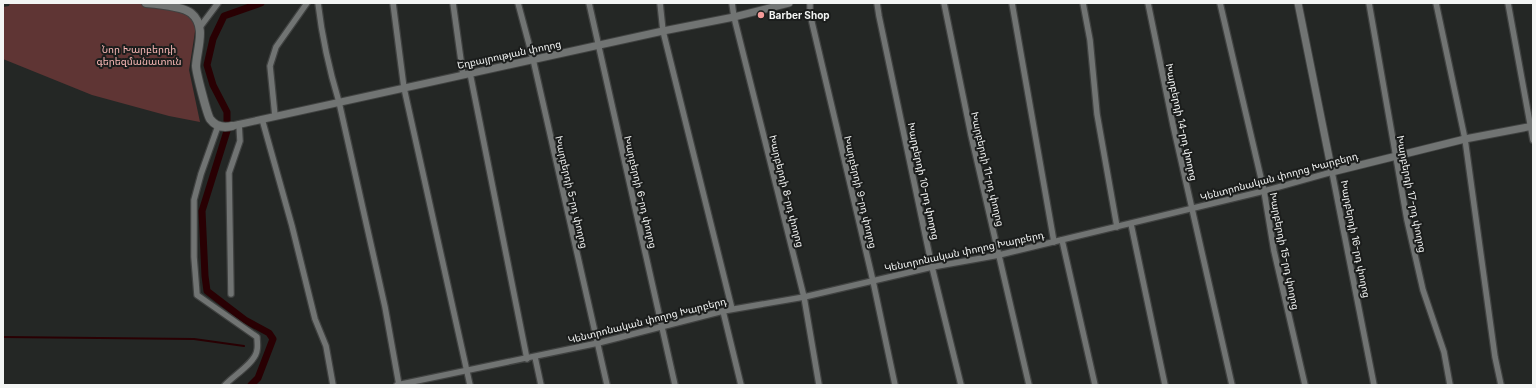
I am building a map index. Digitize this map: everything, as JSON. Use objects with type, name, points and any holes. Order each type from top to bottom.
[{"type":"main road","points":[[146,3],[171,6],[190,11],[196,18],[200,27],[196,67],[210,119],[220,127],[236,125]]},
{"type":"street","points":[[200,27],[218,3]]},
{"type":"street","points":[[275,116],[270,66],[276,47],[307,3]]},
{"type":"street","points":[[318,3],[322,33],[385,307],[398,385]]},
{"type":"street","points":[[394,3],[404,88],[470,385]]},
{"type":"street","points":[[452,3],[527,359]]},
{"type":"street","name":"Խարբերդի 5-րդ փողոց","points":[[518,3],[533,59],[607,385]]},
{"type":"street","name":"Խարբերդի 6-րդ փողոց","points":[[589,3],[675,385]]},
{"type":"street","points":[[660,3],[663,31],[732,309]]},
{"type":"street","name":"Խարբերդի 8-րդ փողոց","points":[[732,3],[734,17],[804,296],[819,385]]},
{"type":"street","name":"Եղբայրության փողոց","points":[[236,125],[533,59],[734,17],[789,3]]},
{"type":"street","name":"Խարբերդի 9-րդ փողոց","points":[[810,3],[810,14],[873,281],[895,385]]},
{"type":"street","name":"Խարբերդի 10-րդ փողոց","points":[[878,3],[879,16],[932,267],[961,385]]},
{"type":"street","name":"Խարբերդի 11-րդ փողոց","points":[[944,3],[971,135],[1029,385]]},
{"type":"street","points":[[1012,3],[1054,242]]},
{"type":"street","points":[[1083,3],[1090,40],[1097,114],[1117,227]]},
{"type":"street","name":"Խարբերդի 14-րդ փողոց","points":[[1148,3],[1173,125],[1232,385]]},
{"type":"street","name":"Խարբերդի 15-րդ փողոց","points":[[1220,3],[1264,192],[1274,251],[1306,385]]},
{"type":"street","name":"Խարբերդի 16-րդ փողոց","points":[[1298,3],[1374,385]]},
{"type":"street","name":"Խարբերդի 17-րդ փողոց","points":[[1369,3],[1406,220],[1423,290],[1444,352],[1450,385]]},
{"type":"street","points":[[1436,3],[1465,139],[1495,357],[1501,385]]},
{"type":"street","points":[[1508,3],[1532,126],[1533,140]]},
{"type":"street","points":[[262,119],[292,226],[315,319],[326,346],[333,385]]},
{"type":"street","points":[[231,294],[229,173],[240,141],[236,125]]},
{"type":"street","name":"Կենտրոնական փողոց Խարբերդ","points":[[398,385],[598,343],[663,328],[732,309],[804,296],[932,267],[999,255],[1264,192],[1332,172],[1465,139],[1532,126]]},
{"type":"street","points":[[220,127],[201,174],[194,200],[194,257],[197,295],[257,337],[257,352],[250,363],[231,378],[225,385]]},
{"type":"street","points":[[1130,224],[1165,385]]},
{"type":"street","points":[[1062,240],[1095,385]]},
{"type":"street","points":[[723,311],[741,385]]},
{"type":"street","points":[[535,357],[541,385]]},
{"type":"green space","name":"Նոր Խարբերդի գերեզմանատուն","points":[[10,3],[174,3],[197,19],[189,70],[200,122],[169,116],[92,95],[3,59],[3,7],[9,6]]},
{"type":"waterway","points":[[251,385],[258,378],[273,339],[269,333],[245,320],[207,291],[202,211],[227,131],[227,112],[213,85],[207,65],[213,39],[224,16],[261,3]]},
{"type":"waterway","points":[[3,337],[194,339],[244,346]]},
{"type":"place","name":"Barber Shop","points":[[761,15]]}]
